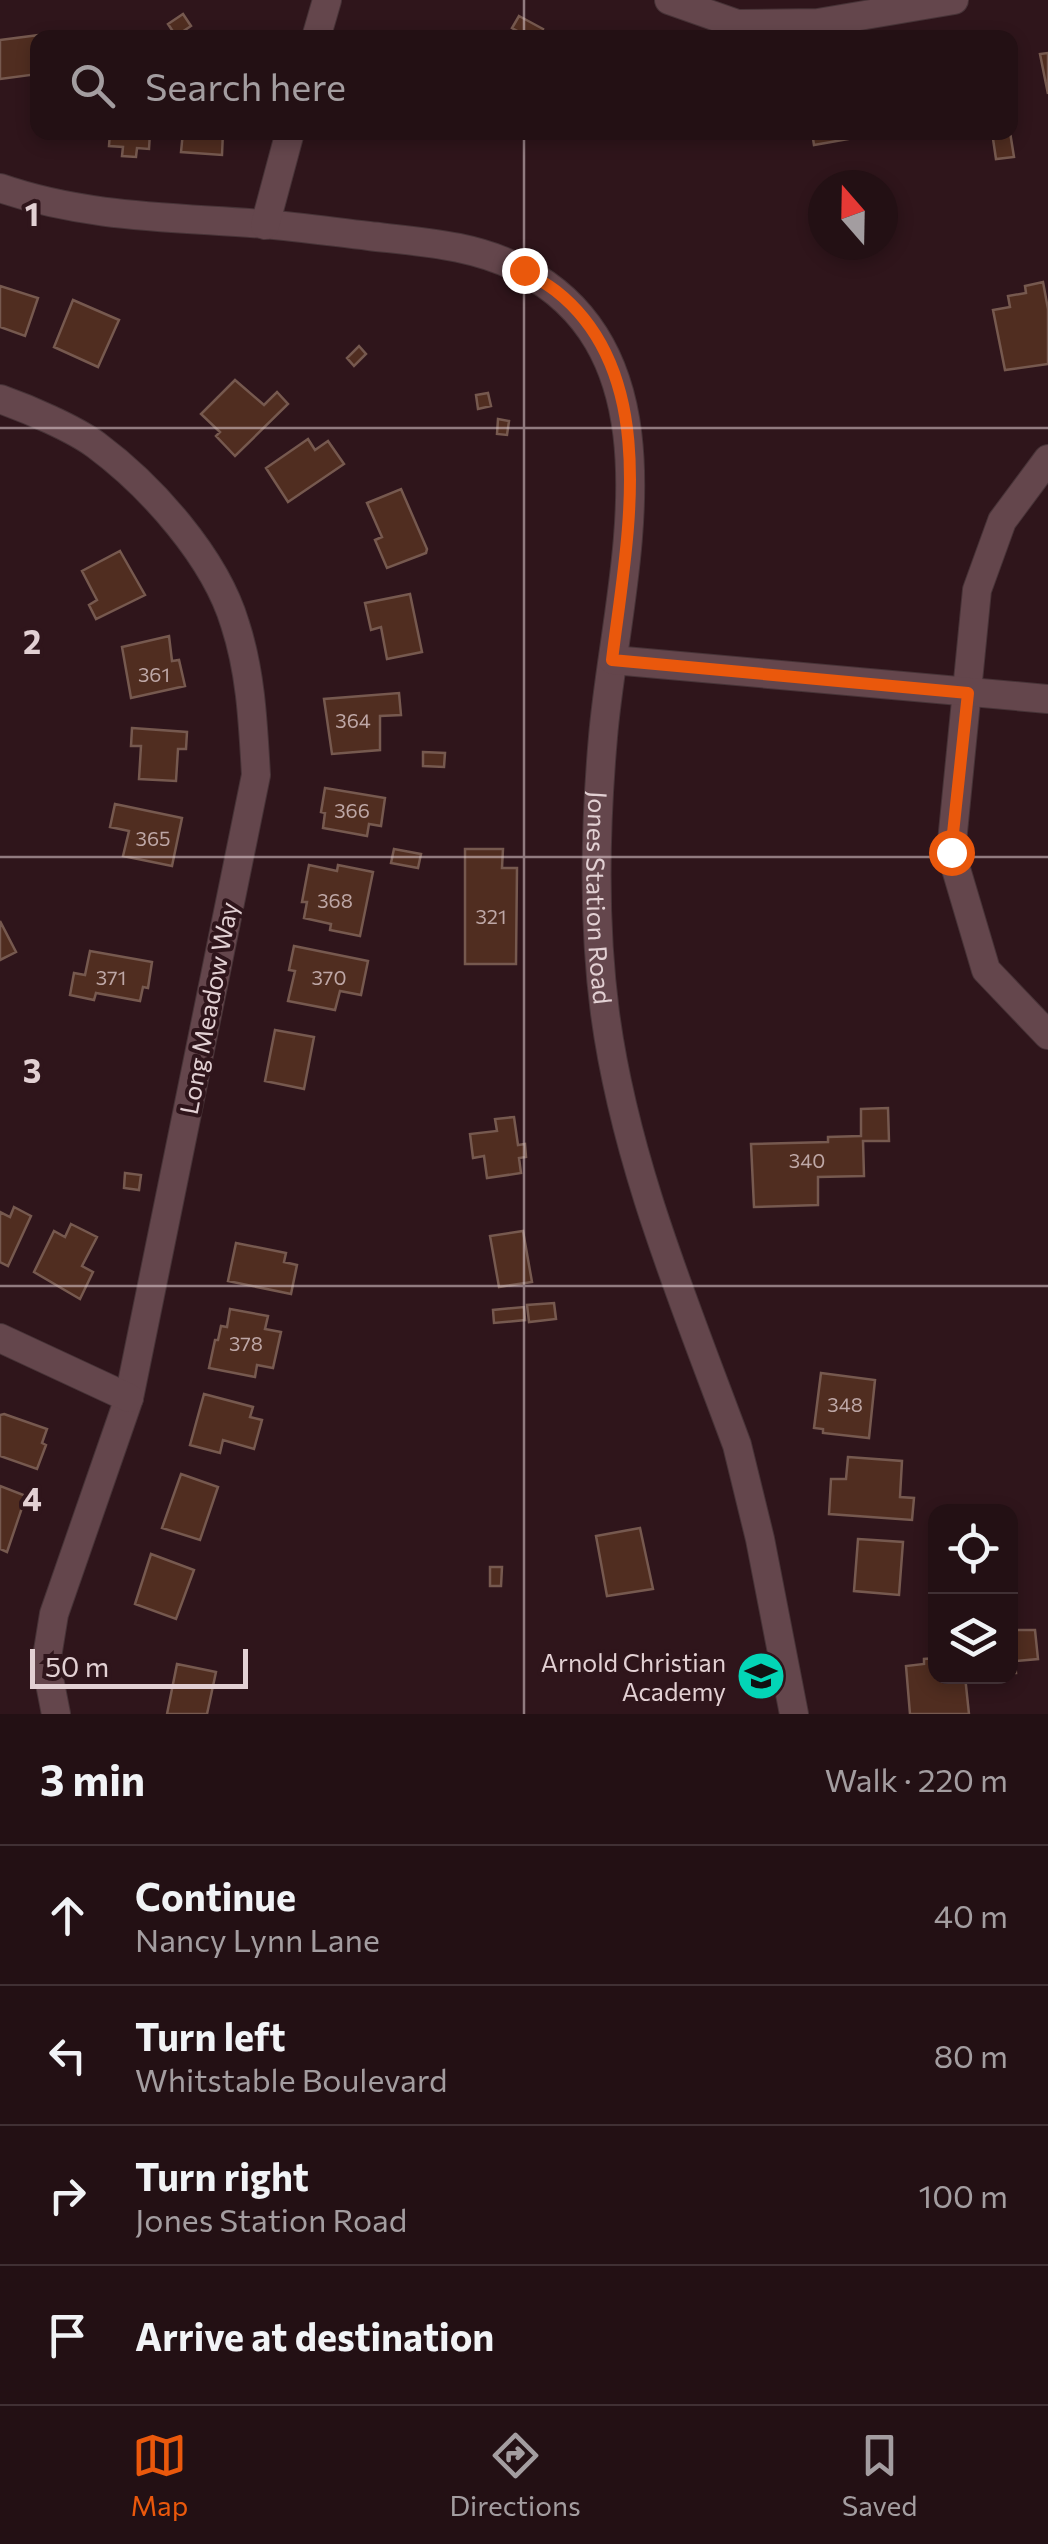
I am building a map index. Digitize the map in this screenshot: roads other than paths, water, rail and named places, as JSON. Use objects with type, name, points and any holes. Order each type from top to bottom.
[{"type":"street","points":[[318,30],[326,0]]},
{"type":"street","points":[[669,0],[737,24],[818,23],[954,0]]},
{"type":"street","points":[[265,224],[288,140]]},
{"type":"street","name":"Jones Station Road","points":[[0,188],[101,214],[265,224],[446,245],[490,256],[524,270],[558,292],[587,324],[611,362],[626,406],[629,521],[603,736],[596,874],[604,1010],[618,1089],[642,1184],[745,1472],[794,1714]]},
{"type":"street","name":"Long Meadow Way","points":[[0,399],[94,443],[155,496],[200,553],[234,620],[251,700],[256,775],[129,1398],[54,1614],[46,1663],[56,1714]]},
{"type":"street","points":[[1048,458],[1002,520],[977,590],[951,852],[986,970],[1048,1035]]},
{"type":"street","points":[[612,660],[1048,699]]},
{"type":"street","points":[[0,1338],[129,1398]]},
{"type":"place","name":"Arnold Christian Academy","points":[[761,1676]]}]
